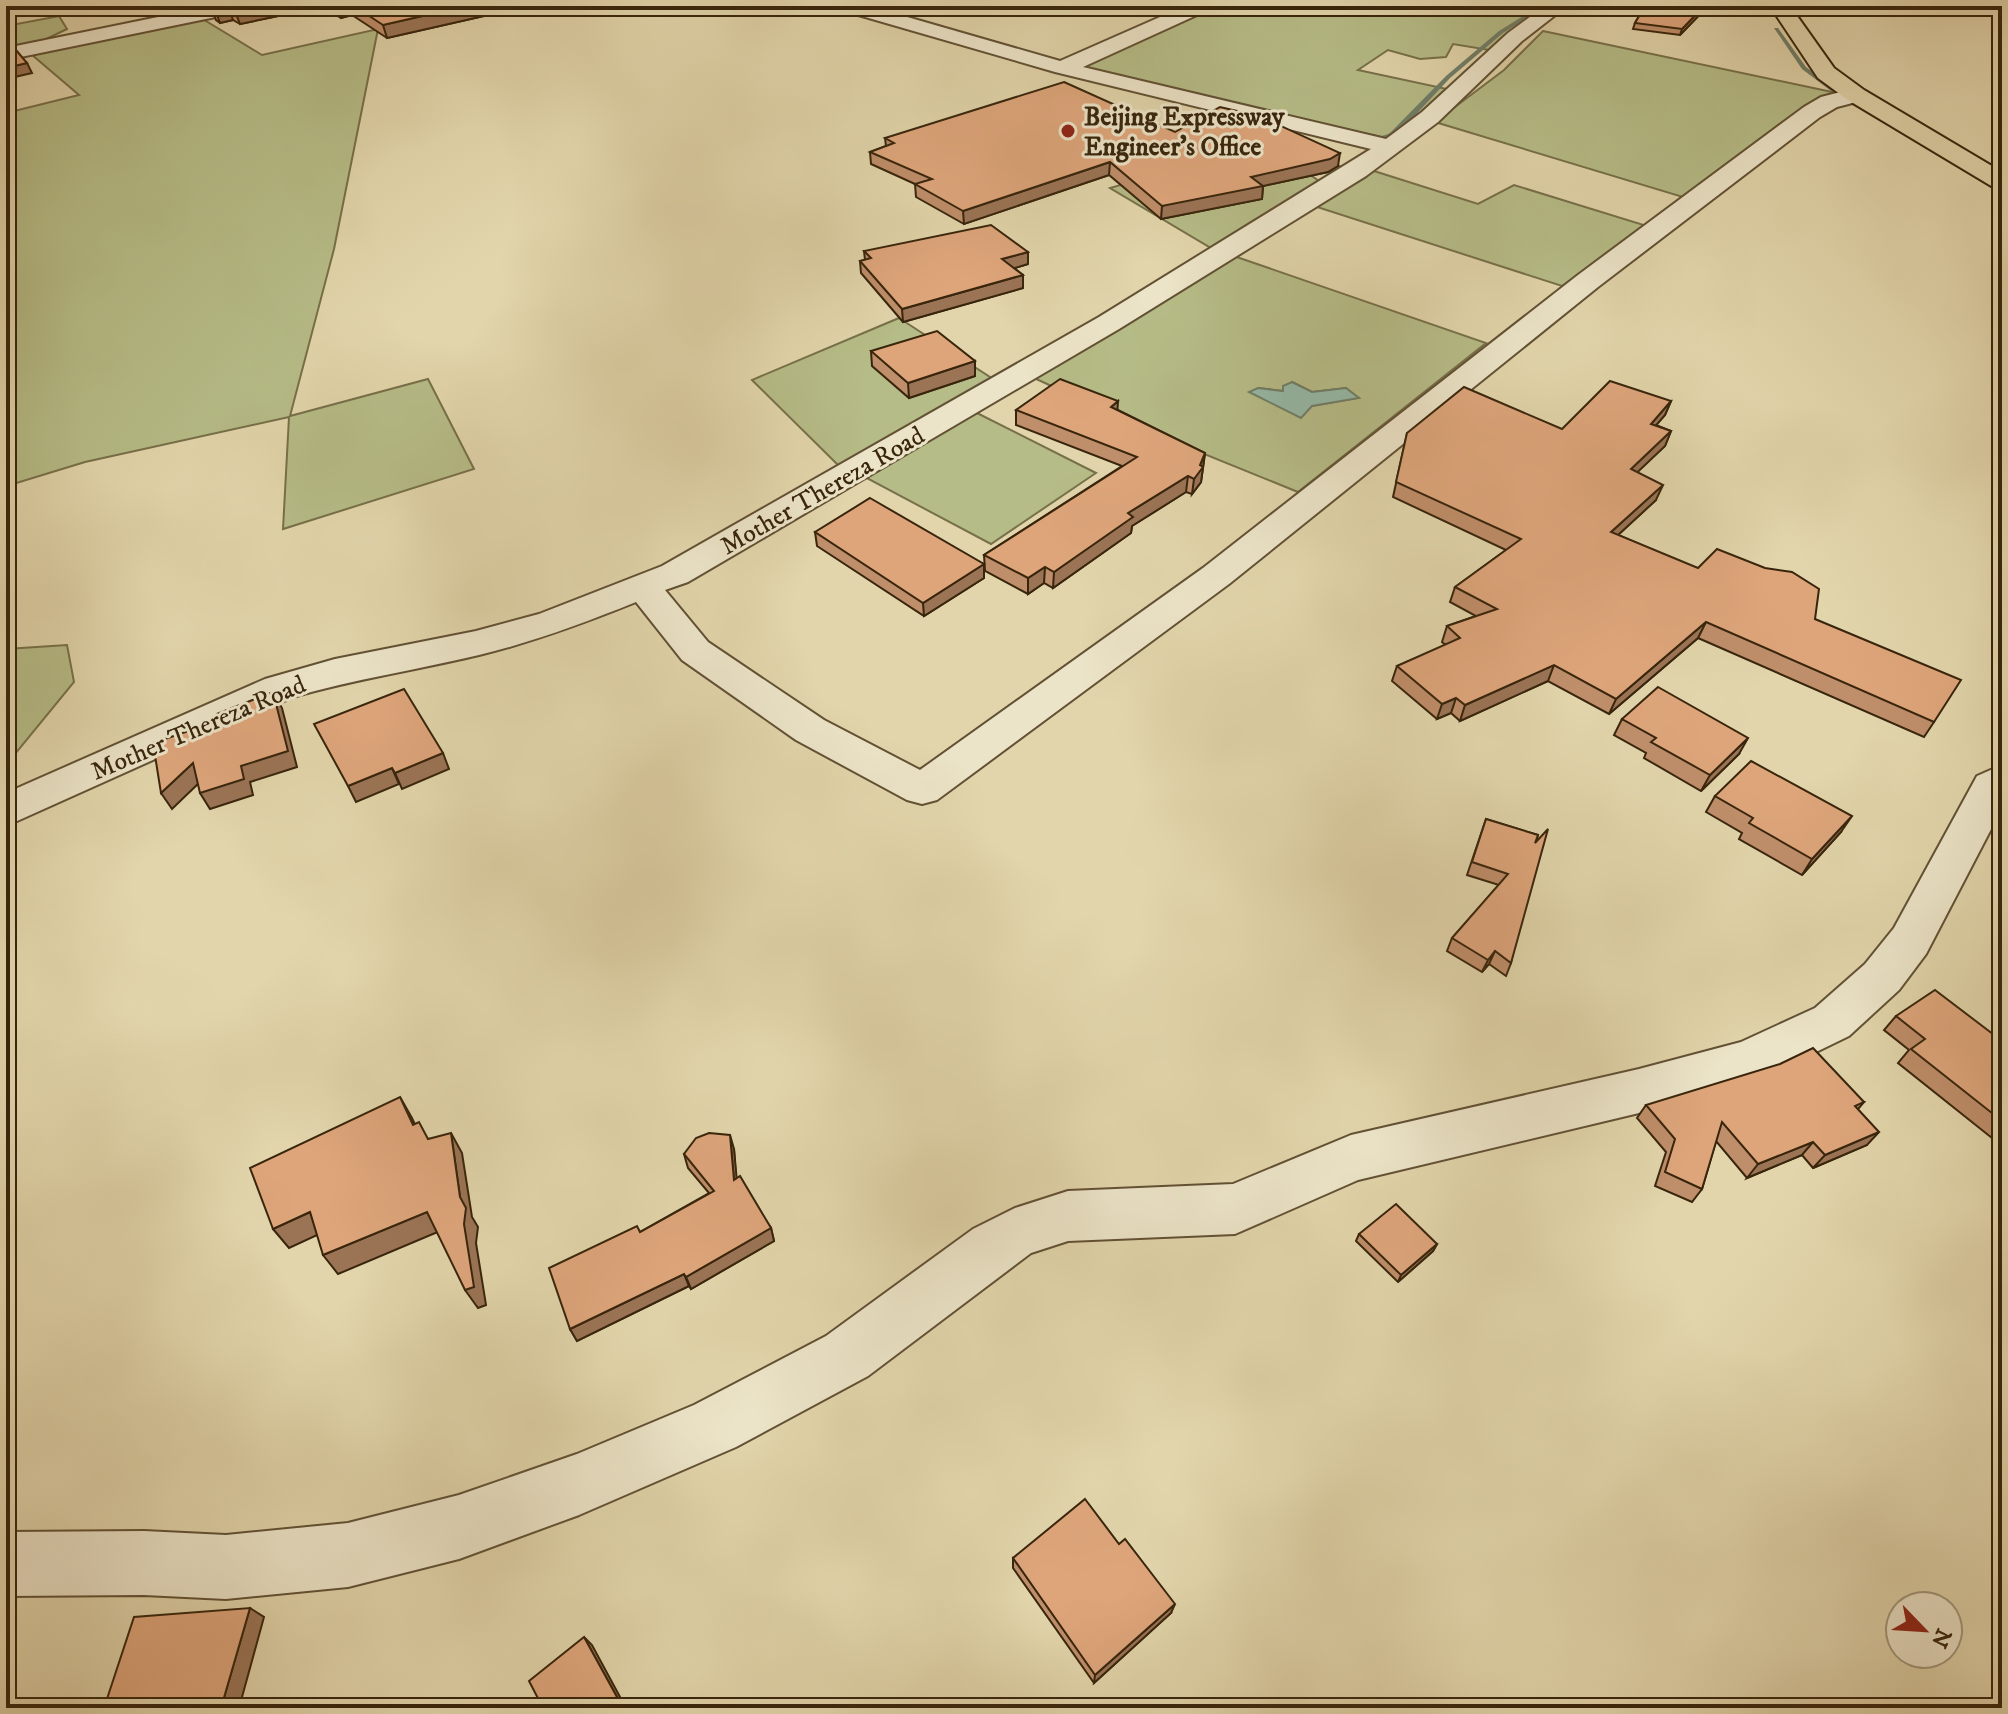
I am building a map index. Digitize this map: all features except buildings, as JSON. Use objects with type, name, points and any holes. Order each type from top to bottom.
[{"type":"main road","points":[[1780,6],[1826,73],[1856,95],[2002,182]]},
{"type":"street","points":[[6,54],[240,6]]},
{"type":"street","points":[[1062,68],[1201,6]]},
{"type":"street","name":"Mother Thereza Road","points":[[6,811],[279,688],[335,672],[478,643],[552,622],[644,588],[707,556],[1109,323],[1278,221],[1391,147],[1430,117],[1515,37],[1557,6]]},
{"type":"street","points":[[854,7],[1062,68],[1391,147]]},
{"type":"street","points":[[72,16],[92,37]]},
{"type":"street","points":[[644,588],[695,651],[810,730],[922,789],[1216,576],[1588,281],[1812,112],[1829,102],[1856,95]]},
{"type":"street","points":[[6,1564],[144,1563],[226,1567],[348,1555],[459,1527],[579,1484],[715,1426],[847,1356],[1015,1233],[1068,1216],[1235,1209],[1351,1158],[1639,1091],[1751,1060],[1832,1022],[1882,977],[1910,941],[1992,787],[2002,780]]},
{"type":"green space","points":[[1209,6],[1460,6],[1530,17],[1489,50],[1453,44],[1446,57],[1420,59],[1388,50],[1358,70],[1447,89],[1413,122],[1383,138],[1075,65]]},
{"type":"green space","points":[[59,16],[67,29],[40,42],[6,51],[6,26]]},
{"type":"green space","points":[[201,18],[262,55],[378,29],[334,249],[290,416],[428,379],[474,469],[283,529],[289,417],[85,462],[10,485],[9,477],[6,478],[6,113],[79,95],[31,54]]},
{"type":"green space","points":[[1543,31],[1837,93],[1686,198],[1435,122],[1504,70]]},
{"type":"green space","points":[[1219,156],[1302,169],[1323,184],[1211,248],[1110,188]]},
{"type":"green space","points":[[1374,171],[1478,204],[1514,185],[1647,226],[1562,286],[1314,206]]},
{"type":"green space","points":[[1228,254],[1486,343],[1298,492],[1155,434],[1032,377]],"holes":[[[1292,382],[1312,392],[1346,388],[1358,398],[1312,406],[1258,388],[1284,391]]]},
{"type":"green space","points":[[899,318],[993,379],[840,467],[752,380]]},
{"type":"green space","points":[[973,411],[1096,473],[991,544],[861,475]]},
{"type":"green space","points":[[67,645],[74,682],[6,765],[6,649]]},
{"type":"shaded area","points":[[1292,382],[1312,392],[1346,388],[1359,398],[1312,406],[1301,418],[1249,392],[1258,388],[1283,391],[1283,386]]},
{"type":"waterway","points":[[1363,134],[1381,138],[1391,136],[1448,77],[1501,32],[1543,6]]},
{"type":"waterway","points":[[1765,6],[1771,15]]},
{"type":"waterway","points":[[1776,29],[1804,68],[1837,93]]},
{"type":"place","name":"Beijing Expressway Engineer's Office","points":[[1068,131]]}]
